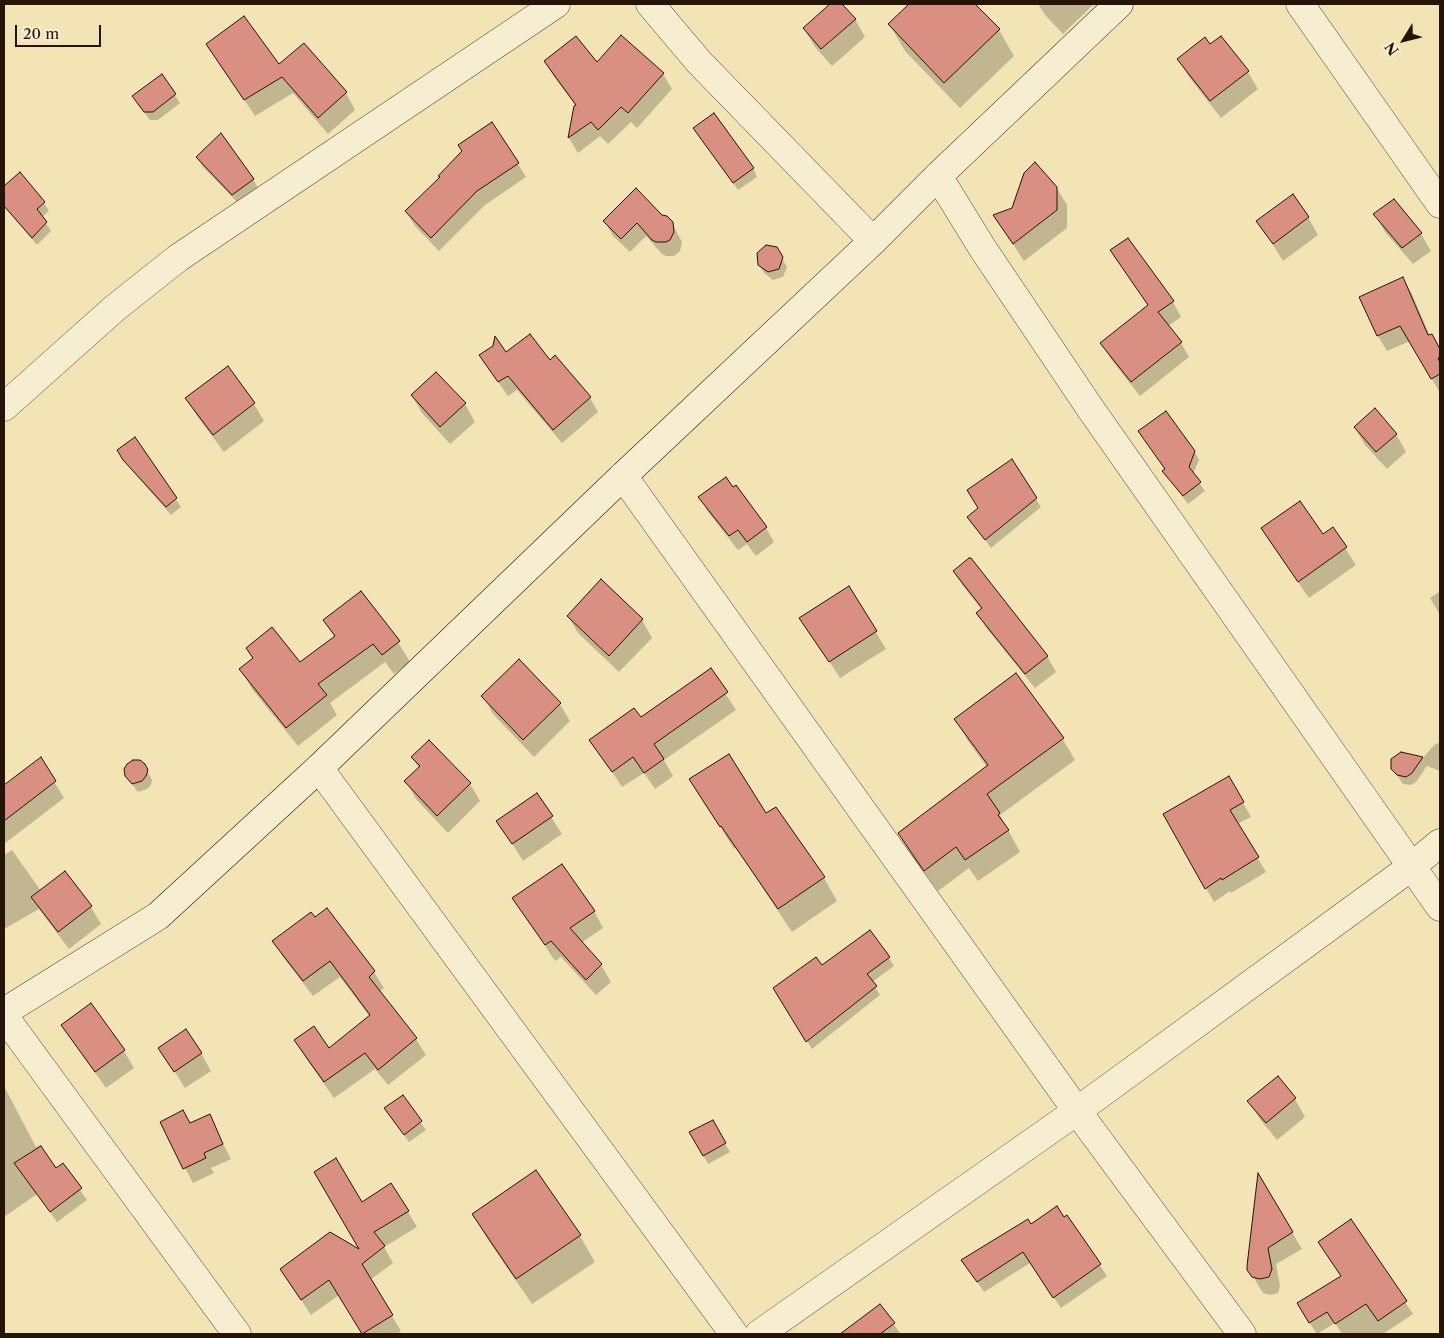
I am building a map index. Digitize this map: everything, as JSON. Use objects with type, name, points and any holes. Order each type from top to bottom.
[{"type":"street","points":[[4,407],[115,308],[178,258],[556,4]]},
{"type":"street","points":[[650,4],[699,62],[873,241]]},
{"type":"street","points":[[237,1334],[4,1014],[158,916],[319,768],[1119,4]]},
{"type":"street","points":[[1300,4],[1440,204]]},
{"type":"street","points":[[938,176],[983,249],[1090,408],[1440,907]]},
{"type":"street","points":[[623,476],[1078,1111],[1242,1334]]},
{"type":"street","points":[[319,768],[734,1334]]},
{"type":"street","points":[[759,1334],[1078,1111],[1411,868],[1440,842]]},
{"type":"building","points":[[830,4],[842,4],[856,19],[821,49],[803,28]]},
{"type":"building","points":[[909,4],[975,4],[1000,29],[944,83],[888,24]]},
{"type":"building","points":[[244,16],[279,64],[304,43],[347,92],[318,118],[282,77],[244,100],[206,44]]},
{"type":"building","points":[[621,35],[664,73],[628,113],[621,107],[598,130],[591,122],[568,138],[574,106],[576,105],[544,61],[576,36],[597,62]]},
{"type":"building","points":[[1221,36],[1249,71],[1210,101],[1177,59],[1205,37],[1210,44]]},
{"type":"building","points":[[162,74],[176,94],[153,112],[144,112],[132,96]]},
{"type":"building","points":[[714,113],[754,168],[733,183],[693,128]]},
{"type":"building","points":[[492,122],[519,163],[477,191],[431,238],[405,211],[440,177],[438,176],[462,151],[458,145]]},
{"type":"building","points":[[221,133],[254,179],[232,195],[196,157]]},
{"type":"building","points":[[1035,162],[1057,187],[1057,210],[1013,244],[993,215],[1012,208],[1024,173]]},
{"type":"building","points":[[20,172],[45,202],[37,209],[47,222],[32,238],[4,206],[4,186]]},
{"type":"building","points":[[636,188],[662,215],[667,216],[673,222],[674,232],[670,240],[656,242],[652,240],[637,223],[621,239],[603,221]]},
{"type":"building","points":[[1293,194],[1309,217],[1273,244],[1256,221]]},
{"type":"building","points":[[1394,199],[1422,233],[1402,248],[1373,214]]},
{"type":"building","points":[[1128,238],[1174,301],[1158,312],[1182,342],[1131,382],[1100,343],[1148,305],[1110,250]]},
{"type":"building","points":[[766,245],[777,247],[783,257],[779,269],[768,272],[758,265],[757,253]]},
{"type":"building","points":[[1403,277],[1428,335],[1432,334],[1440,349],[1440,357],[1438,358],[1440,374],[1431,379],[1400,326],[1377,336],[1359,297]]},
{"type":"building","points":[[530,334],[550,360],[555,355],[591,397],[553,430],[508,376],[498,382],[479,355],[493,346],[495,336],[506,352]]},
{"type":"building","points":[[228,366],[255,403],[213,435],[185,398]]},
{"type":"building","points":[[436,372],[466,403],[440,427],[411,395]]},
{"type":"building","points":[[1375,408],[1397,434],[1376,452],[1354,427]]},
{"type":"building","points":[[1166,411],[1195,451],[1189,467],[1201,482],[1183,496],[1162,471],[1165,469],[1138,431]]},
{"type":"building","points":[[135,437],[177,498],[166,507],[123,460],[117,450]]},
{"type":"building","points":[[1012,459],[1037,498],[985,540],[967,517],[978,508],[967,490]]},
{"type":"building","points":[[726,477],[733,487],[736,485],[767,527],[747,542],[738,530],[729,536],[698,497]]},
{"type":"building","points":[[1300,501],[1323,534],[1333,527],[1347,547],[1298,582],[1261,528]]},
{"type":"building","points":[[971,558],[1048,656],[1025,674],[976,613],[982,608],[953,571]]},
{"type":"building","points":[[601,579],[643,619],[609,656],[567,616]]},
{"type":"building","points":[[849,586],[877,631],[829,662],[799,618]]},
{"type":"building","points":[[361,591],[400,641],[382,655],[373,644],[318,684],[327,695],[286,728],[239,669],[253,658],[246,648],[272,627],[300,662],[335,636],[323,620]]},
{"type":"building","points":[[519,659],[561,703],[523,740],[481,696]]},
{"type":"building","points":[[711,668],[728,692],[654,744],[664,759],[644,773],[633,757],[612,772],[589,740],[634,708],[641,717]]},
{"type":"building","points":[[1016,673],[1064,738],[987,794],[1000,813],[998,815],[1009,830],[965,860],[956,847],[924,871],[898,833],[988,765],[954,719]]},
{"type":"building","points":[[429,740],[471,783],[437,816],[404,781],[420,766],[411,757]]},
{"type":"building","points":[[1401,752],[1423,757],[1412,773],[1406,777],[1397,775],[1391,769],[1391,759]]},
{"type":"building","points":[[729,754],[766,813],[776,807],[825,877],[778,909],[720,827],[689,779]]},
{"type":"building","points":[[41,757],[56,781],[4,821],[4,785]]},
{"type":"building","points":[[133,760],[140,760],[148,770],[142,781],[132,784],[125,776],[124,769]]},
{"type":"building","points":[[1229,776],[1244,802],[1230,810],[1259,857],[1205,889],[1163,814]]},
{"type":"building","points":[[537,793],[553,816],[512,844],[496,821]]},
{"type":"building","points":[[562,864],[595,911],[570,928],[602,964],[586,980],[551,941],[545,945],[512,898]]},
{"type":"building","points":[[65,871],[92,906],[58,932],[31,897]]},
{"type":"building","points":[[327,908],[375,971],[369,977],[417,1038],[378,1070],[365,1053],[324,1082],[294,1040],[314,1026],[329,1048],[370,1015],[330,961],[303,981],[272,941],[311,912],[315,917]]},
{"type":"building","points":[[870,930],[890,957],[867,974],[877,986],[806,1042],[773,988],[816,957],[822,965]]},
{"type":"building","points":[[91,1003],[125,1050],[95,1072],[61,1025]]},
{"type":"building","points":[[186,1029],[202,1053],[174,1072],[158,1048]]},
{"type":"building","points":[[1278,1076],[1296,1098],[1266,1123],[1247,1101]]},
{"type":"building","points":[[403,1095],[422,1121],[404,1135],[384,1108]]},
{"type":"building","points":[[183,1110],[190,1123],[210,1114],[223,1144],[204,1153],[206,1158],[183,1169],[160,1122]]},
{"type":"building","points":[[713,1120],[726,1143],[703,1156],[689,1132]]},
{"type":"building","points":[[41,1146],[56,1168],[63,1163],[82,1188],[50,1212],[14,1163]]},
{"type":"building","points":[[336,1158],[362,1202],[391,1183],[409,1211],[374,1232],[385,1246],[362,1264],[393,1315],[362,1334],[329,1280],[301,1300],[280,1269],[330,1232],[359,1249],[314,1172]]},
{"type":"building","points":[[536,1170],[581,1235],[516,1279],[472,1214]]},
{"type":"building","points":[[1258,1173],[1293,1232],[1268,1248],[1272,1269],[1269,1277],[1260,1279],[1252,1277],[1247,1270]]},
{"type":"building","points":[[1057,1206],[1064,1217],[1067,1215],[1101,1264],[1053,1298],[1023,1252],[977,1282],[961,1260],[1028,1219],[1031,1224]]},
{"type":"building","points":[[1351,1219],[1407,1301],[1378,1321],[1366,1304],[1335,1324],[1327,1312],[1309,1323],[1297,1303],[1341,1276],[1318,1242]]},
{"type":"building","points":[[880,1304],[895,1323],[880,1334],[840,1334]]}]
